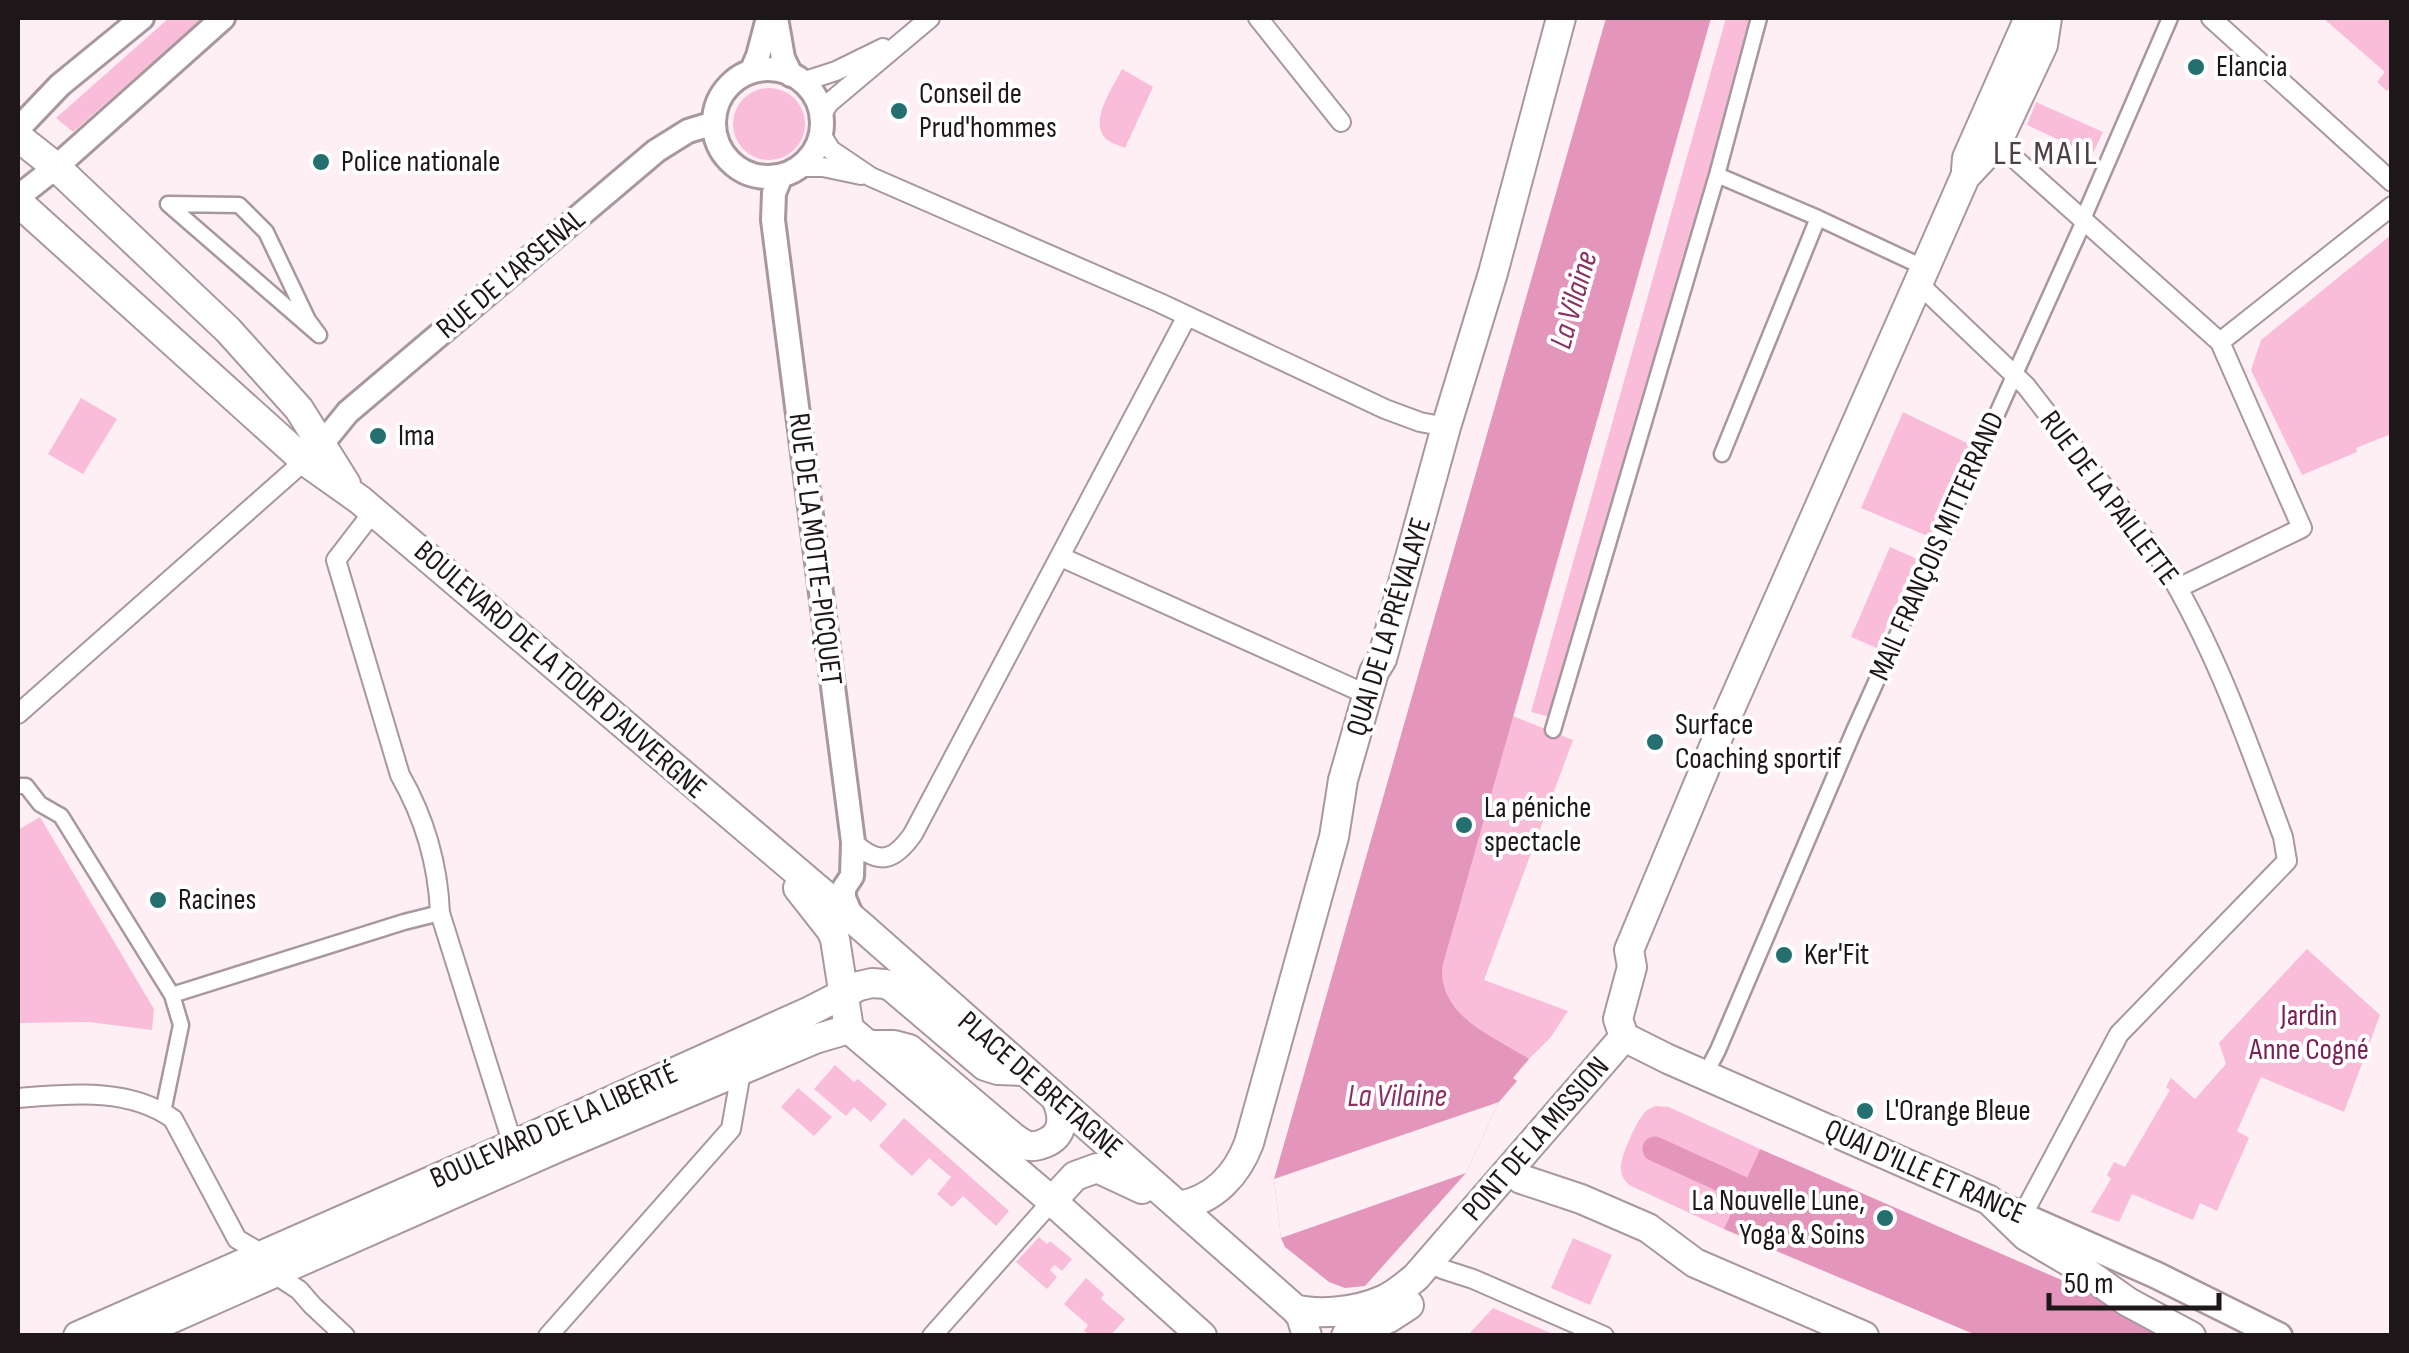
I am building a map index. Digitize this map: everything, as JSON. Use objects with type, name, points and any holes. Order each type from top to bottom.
[{"type":"main road","name":"QUAI DE LA PRÉVALAYE","points":[[1180,1206],[1223,1185],[1242,1162],[1249,1144],[1334,837],[1343,780],[1374,672],[1382,659],[1493,273],[1561,18]]},
{"type":"main road","points":[[1624,1037],[1618,1019],[1632,967],[1629,950],[1723,725],[1965,177],[1967,158],[2029,18]]},
{"type":"main road","points":[[1965,177],[1997,143],[2043,45],[2047,18]]},
{"type":"main road","name":"BOULEVARD DE LA TOUR D'AUVERGNE","points":[[18,133],[228,330],[299,409],[313,453]]},
{"type":"main road","name":"BOULEVARD DE LA TOUR D'AUVERGNE","points":[[18,200],[313,453],[363,503],[853,920]]},
{"type":"main road","name":"BOULEVARD DE LA TOUR D'AUVERGNE","points":[[766,848],[831,930],[844,994]]},
{"type":"main road","name":"PLACE DE BRETAGNE","points":[[853,920],[1295,1309]]},
{"type":"main road","name":"BOULEVARD DE LA LIBERTÉ","points":[[132,1336],[513,1145],[859,986],[892,987],[986,1066],[1024,1071]]},
{"type":"main road","points":[[844,994],[859,1037],[1052,1201],[1202,1336]]},
{"type":"main road","name":"BOULEVARD DE LA LIBERTÉ","points":[[78,1336],[269,1264],[827,1034],[859,1037]]},
{"type":"main road","points":[[859,1037],[909,1049],[1014,1138],[1029,1146],[1040,1146],[1053,1139],[1062,1125],[1057,1101]]},
{"type":"main road","name":"QUAI D'ILLE ET RANCE","points":[[1624,1037],[2144,1270],[2279,1336]]},
{"type":"main road","name":"PONT DE LA MISSION","points":[[1346,1336],[1390,1318],[1409,1305],[1608,1082],[1624,1037]]},
{"type":"main road","name":"PONT DE LA MISSION","points":[[1295,1309],[1308,1313],[1357,1307],[1381,1301],[1400,1290],[1429,1262],[1624,1037]]},
{"type":"main road","points":[[1052,1201],[1075,1176],[1097,1168],[1180,1206]]},
{"type":"main road","points":[[1521,1179],[1581,1198],[1648,1228],[1695,1263],[1811,1318],[1864,1336]]},
{"type":"main road","points":[[1989,1200],[2026,1236],[2128,1302],[2191,1336]]},
{"type":"main road","points":[[1295,1309],[1307,1336]]},
{"type":"street","points":[[18,133],[60,86],[142,18]]},
{"type":"street","points":[[18,200],[223,18]]},
{"type":"street","points":[[751,72],[768,18]]},
{"type":"street","points":[[776,18],[783,58],[796,78],[811,91],[831,150],[871,177],[1187,316],[1385,409],[1446,427]]},
{"type":"street","points":[[790,171],[810,158],[829,103],[930,18]]},
{"type":"street","points":[[1258,18],[1341,122]]},
{"type":"street","points":[[1553,730],[1717,175],[1759,18]]},
{"type":"street","name":"MAIL FRANÇOIS MITTERRAND","points":[[1705,1075],[1853,733],[2084,222],[2170,18]]},
{"type":"street","points":[[2211,18],[2392,182]]},
{"type":"street","points":[[871,177],[823,167],[753,176],[729,161],[720,150],[714,123],[727,88],[751,72],[778,70],[796,78],[836,71],[906,36]]},
{"type":"street","name":"RUE DE L'ARSENAL","points":[[313,453],[348,412],[656,151],[688,130],[714,123]]},
{"type":"street","points":[[1997,143],[2220,342],[2302,528],[2178,588]]},
{"type":"street","name":"RUE DE LA MOTTE-PICQUET","points":[[790,171],[774,193],[773,220],[853,842],[852,876],[844,888],[853,920]]},
{"type":"street","points":[[1717,175],[1818,218],[1921,276]]},
{"type":"street","points":[[168,204],[239,205],[266,232],[318,335],[168,204]]},
{"type":"street","points":[[2220,342],[2392,206]]},
{"type":"street","points":[[1722,454],[1818,218]]},
{"type":"street","name":"RUE DE LA PAILLETTE","points":[[1921,276],[2014,374],[2178,588],[2226,688],[2283,836],[2287,861],[2119,1034],[2019,1214]]},
{"type":"street","points":[[853,842],[871,856],[882,858],[905,845],[1187,316]]},
{"type":"street","points":[[18,714],[313,453]]},
{"type":"street","points":[[363,503],[336,560],[400,776],[415,802],[438,881],[440,913],[513,1145]]},
{"type":"street","points":[[1061,556],[1368,696]]},
{"type":"street","points":[[18,786],[26,786],[40,804],[62,816],[172,995],[182,1025],[164,1112]]},
{"type":"street","points":[[172,995],[440,913]]},
{"type":"street","points":[[551,1334],[731,1129],[741,1072]]},
{"type":"street","points":[[18,1098],[99,1094],[164,1112],[183,1136],[237,1239],[299,1290],[345,1336]]},
{"type":"street","points":[[932,1336],[1052,1201]]},
{"type":"street","points":[[1442,1268],[1604,1336]]},
{"type":"green space","points":[[169,18],[203,18],[73,132],[56,118]]},
{"type":"green space","points":[[1726,18],[1761,18],[1554,718],[1531,712]]},
{"type":"green space","points":[[2323,18],[2391,18],[2391,86],[2387,91],[2377,82],[2385,72]]},
{"type":"green space","points":[[1122,69],[1153,87],[1125,148],[1104,137],[1100,129],[1101,112]]},
{"type":"green space","points":[[769,88],[795,98],[805,124],[795,150],[769,160],[743,150],[733,124],[743,98]]},
{"type":"green space","points":[[2036,102],[2103,132],[2092,155],[2027,125]]},
{"type":"green space","points":[[2391,235],[2391,434],[2302,475],[2251,370],[2261,340]]},
{"type":"green space","points":[[81,398],[117,419],[83,474],[48,454]]},
{"type":"green space","points":[[1903,412],[1973,446],[1930,537],[1861,508]]},
{"type":"green space","points":[[1890,547],[1917,559],[1877,648],[1851,637]]},
{"type":"green space","points":[[1513,716],[1573,740],[1484,980],[1568,1011],[1551,1037],[1529,1059],[1459,1012],[1444,985],[1442,968]]},
{"type":"green space","points":[[40,817],[154,1009],[152,1030],[89,1022],[18,1023],[18,830]]},
{"type":"green space","name":"Jardin Anne Cogné","points":[[2307,949],[2380,1015],[2344,1112],[2261,1077],[2237,1131],[2249,1138],[2217,1211],[2200,1203],[2193,1220],[2132,1194],[2119,1222],[2091,1212],[2111,1179],[2107,1175],[2114,1162],[2125,1167],[2170,1090],[2166,1087],[2171,1078],[2195,1099],[2226,1064],[2219,1043]]},
{"type":"green space","points":[[835,1065],[887,1104],[871,1122],[854,1107],[846,1116],[814,1089]]},
{"type":"green space","points":[[798,1088],[832,1117],[814,1136],[781,1107]]},
{"type":"green space","points":[[1656,1106],[1669,1107],[1760,1149],[1724,1229],[1629,1185],[1621,1173],[1625,1150],[1639,1120]]},
{"type":"green space","points":[[904,1118],[1009,1211],[996,1226],[963,1196],[952,1207],[937,1194],[951,1177],[929,1158],[912,1176],[879,1146]]},
{"type":"green space","points":[[1039,1237],[1072,1259],[1062,1271],[1055,1265],[1050,1270],[1057,1277],[1047,1289],[1016,1262]]},
{"type":"green space","points":[[1573,1238],[1612,1255],[1590,1305],[1551,1288]]},
{"type":"green space","points":[[1086,1278],[1104,1294],[1101,1299],[1125,1319],[1111,1335],[1090,1335],[1084,1331],[1088,1325],[1064,1304]]},
{"type":"green space","points":[[1493,1308],[1555,1335],[1468,1335]]},
{"type":"water","name":"La Vilaine","points":[[1606,18],[1711,18],[1442,968],[1444,985],[1459,1012],[1529,1059],[1499,1102],[1466,1173],[1365,1286],[1345,1288],[1329,1282],[1285,1247],[1274,1179]]},
{"type":"water","points":[[1760,1149],[2103,1298],[2172,1335],[1976,1335],[1724,1229]]},
{"type":"pier","points":[[1499,1102],[1466,1173],[1281,1238],[1274,1179]]},
{"type":"waterway","points":[[1655,1149],[1771,1202]]},
{"type":"place","name":"Elancia","points":[[2196,67]]},
{"type":"place","name":"Conseil de Prud'hommes","points":[[899,111]]},
{"type":"place","name":"Police nationale","points":[[321,162]]},
{"type":"place","name":"Ima","points":[[378,436]]},
{"type":"place","name":"Surface Coaching sportif","points":[[1655,742]]},
{"type":"place","name":"La péniche spectacle","points":[[1464,825]]},
{"type":"place","name":"Racines","points":[[158,900]]},
{"type":"place","name":"Ker'Fit","points":[[1784,955]]},
{"type":"place","name":"L'Orange Bleue","points":[[1865,1111]]},
{"type":"place","name":"La Nouvelle Lune, Yoga & Soins","points":[[1885,1218]]},
{"type":"district","name":"LE MAIL","points":[[2046,153]]}]
